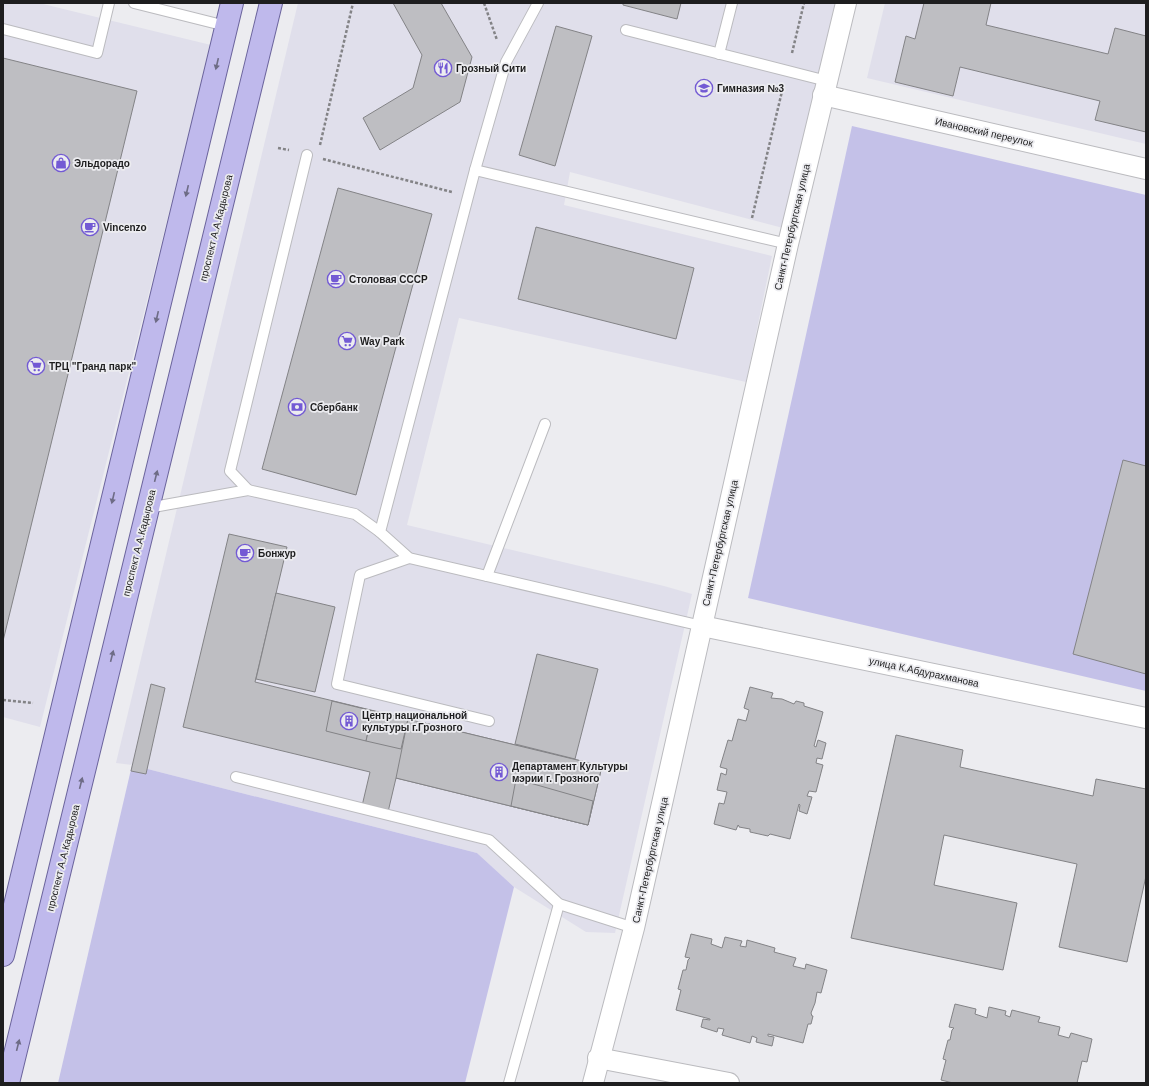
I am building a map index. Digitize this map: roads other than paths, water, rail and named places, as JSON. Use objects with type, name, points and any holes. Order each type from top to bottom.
[{"type":"main road","points":[[3,955],[232,3]]},
{"type":"main road","name":"проспект А.А.Кадырова","points":[[8,1083],[271,3]]},
{"type":"street","name":"Санкт-Петербургская улица","points":[[593,1083],[598,1058],[634,928],[788,244],[846,3]]},
{"type":"street","name":"Ивановский переулок","points":[[825,88],[1146,169]]},
{"type":"street","name":"улица К.Абдурахманова","points":[[702,626],[1146,718]]},
{"type":"street","points":[[598,1058],[729,1083]]},
{"type":"lane","points":[[3,29],[97,53],[109,3]]},
{"type":"lane","points":[[134,3],[226,26]]},
{"type":"lane","points":[[380,532],[468,196],[506,62],[538,3]]},
{"type":"lane","points":[[719,54],[732,3]]},
{"type":"lane","points":[[626,30],[787,71],[825,88]]},
{"type":"lane","points":[[248,490],[230,471],[312,156]]},
{"type":"lane","points":[[475,170],[788,244]]},
{"type":"lane","points":[[488,576],[545,424]]},
{"type":"lane","points":[[148,508],[248,490],[355,514],[380,532],[409,558],[702,626]]},
{"type":"lane","points":[[409,558],[360,575],[337,684],[489,721]]},
{"type":"lane","points":[[236,777],[489,840],[559,904],[634,928]]},
{"type":"lane","points":[[509,1083],[559,904]]},
{"type":"place","name":"Грозный Сити","points":[[443,68]]},
{"type":"place","name":"Гимназия №3","points":[[704,88]]},
{"type":"place","name":"Эльдорадо","points":[[61,163]]},
{"type":"place","name":"Vincenzo","points":[[90,227]]},
{"type":"place","name":"Столовая СССР","points":[[336,279]]},
{"type":"place","name":"Way Park","points":[[347,341]]},
{"type":"place","name":"ТРЦ \"Гранд парк\"","points":[[36,366]]},
{"type":"place","name":"Сбербанк","points":[[297,407]]},
{"type":"place","name":"Бонжур","points":[[245,553]]},
{"type":"place","name":"Центр национальной культуры г.Грозного","points":[[349,721]]},
{"type":"place","name":"Департамент Культуры мэрии г. Грозного","points":[[499,772]]}]
